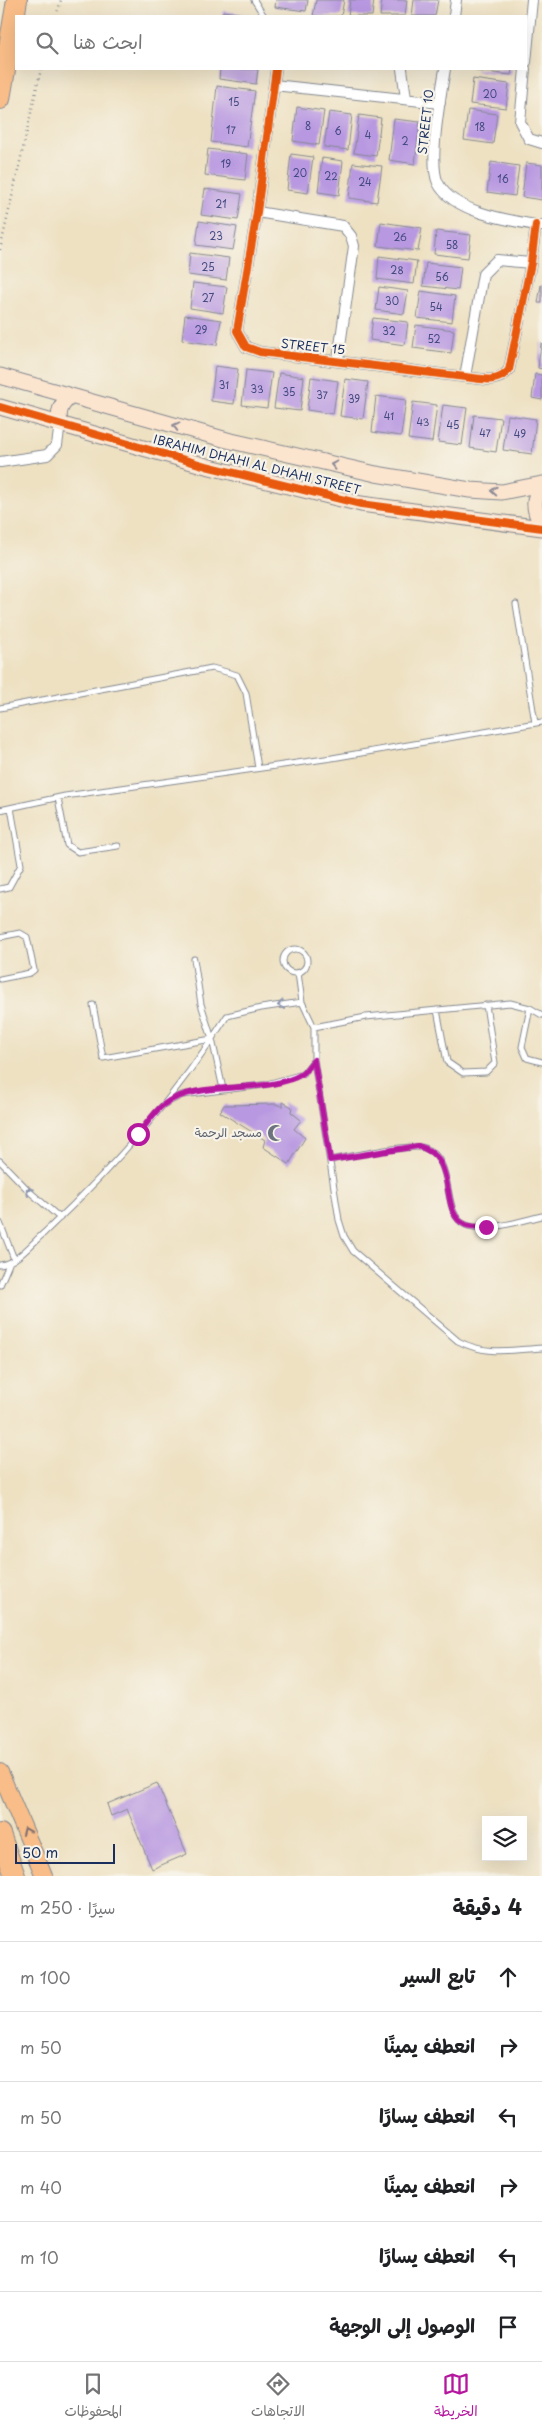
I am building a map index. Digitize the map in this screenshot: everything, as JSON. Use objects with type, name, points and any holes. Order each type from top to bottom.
[{"type":"highway","points":[[0,99],[17,0]]},
{"type":"highway","points":[[0,1834],[15,1876]]},
{"type":"main road","points":[[0,1772],[44,1876]]},
{"type":"street","points":[[454,15],[456,0]]},
{"type":"street","points":[[527,52],[532,0]]},
{"type":"street","name":"STREET 15","points":[[276,70],[257,212],[237,331],[246,347],[260,352],[338,360],[465,378],[494,380],[503,377],[509,370],[539,225]]},
{"type":"street","points":[[402,70],[406,98]]},
{"type":"street","name":"STREET 10","points":[[445,70],[434,163],[438,183],[448,194],[473,210],[539,225]]},
{"type":"street","points":[[525,70],[520,122],[529,139],[542,143]]},
{"type":"street","points":[[274,85],[440,103]]},
{"type":"street","name":"STREET 15","points":[[257,212],[343,226],[351,236],[354,246],[338,360]]},
{"type":"street","points":[[465,378],[483,274],[497,260],[531,264]]},
{"type":"street","name":"IBRAHIM DHAHI AL DHAHI STREET","points":[[0,376],[227,440],[376,474],[470,490],[502,492],[542,484]]},
{"type":"street","points":[[0,462],[47,455],[57,445],[60,424],[58,414],[62,404],[70,397]]},
{"type":"street","name":"IBRAHIM DHAHI AL DHAHI STREET","points":[[0,408],[206,466],[361,504],[542,526]]},
{"type":"street","points":[[542,484],[535,496],[534,502],[537,516],[542,526]]},
{"type":"lane","points":[[254,0],[263,15]]},
{"type":"lane","points":[[516,604],[534,724]]},
{"type":"lane","points":[[0,708],[212,668],[237,675],[246,693],[258,768]]},
{"type":"lane","points":[[0,810],[58,798],[542,722]]},
{"type":"lane","points":[[58,798],[67,845],[78,852],[118,846]]},
{"type":"lane","points":[[0,889],[9,888],[22,865],[12,808]]},
{"type":"lane","points":[[0,937],[20,933],[27,937],[34,970],[30,973],[0,979]]},
{"type":"lane","points":[[296,948],[302,950],[307,956],[308,963],[304,970],[298,973],[291,973],[285,969],[282,962],[284,955],[289,950],[296,948]]},
{"type":"lane","points":[[194,959],[201,1004],[212,1039],[223,1089]]},
{"type":"lane","points":[[298,973],[302,1002],[314,1027],[314,1060],[339,1220],[344,1236],[353,1251],[442,1329],[466,1345],[488,1352],[542,1348]]},
{"type":"lane","points":[[0,1285],[9,1264],[60,1218],[113,1163],[163,1105],[227,1016],[261,1008],[302,1002]]},
{"type":"lane","points":[[314,1027],[366,1017],[510,1003],[530,1008],[542,1015]]},
{"type":"lane","points":[[93,1004],[103,1058],[212,1039]]},
{"type":"lane","points":[[437,1010],[447,1062],[463,1073],[486,1072],[495,1063],[486,1005]]},
{"type":"lane","points":[[530,1008],[522,1047],[527,1058],[542,1062]]},
{"type":"lane","points":[[163,1105],[182,1095],[263,1085],[290,1079],[303,1074],[314,1060]]},
{"type":"lane","points":[[330,1160],[418,1146],[434,1153],[441,1163],[454,1213],[467,1226],[486,1227],[542,1216]]},
{"type":"lane","points":[[0,1161],[30,1192],[60,1218]]},
{"type":"lane","points":[[0,1223],[14,1259]]},
{"type":"lane","points":[[0,1265],[9,1264]]},
{"type":"path","points":[[56,15],[61,0]]},
{"type":"path","points":[[0,250],[41,70]]},
{"type":"building","points":[[276,0],[308,0],[306,11],[275,7]]},
{"type":"building","points":[[316,0],[344,0],[341,15],[313,15]]},
{"type":"building","points":[[350,0],[374,0],[372,15],[348,15]]},
{"type":"building","points":[[382,0],[407,0],[405,15],[380,15]]},
{"type":"building","points":[[414,0],[438,0],[435,15],[412,15]]},
{"type":"building","points":[[223,11],[251,15],[222,15]]},
{"type":"building","points":[[220,70],[258,70],[256,84],[219,79]]},
{"type":"building","points":[[476,70],[512,70],[511,75]]},
{"type":"building","points":[[473,79],[509,84],[506,108],[470,104]]},
{"type":"building","points":[[217,86],[255,91],[247,147],[211,142]]},
{"type":"building","points":[[297,107],[324,111],[319,145],[293,141]]},
{"type":"building","points":[[468,110],[497,114],[493,144],[464,140]]},
{"type":"building","points":[[329,112],[352,115],[348,150],[324,147]]},
{"type":"building","points":[[359,115],[381,118],[376,156],[354,153]]},
{"type":"building","points":[[394,119],[420,122],[415,164],[389,160]]},
{"type":"building","points":[[208,149],[248,154],[245,180],[205,175]]},
{"type":"building","points":[[291,154],[313,157],[308,193],[287,190]]},
{"type":"building","points":[[322,158],[343,161],[339,195],[318,192]]},
{"type":"building","points":[[491,162],[519,166],[515,196],[487,192]]},
{"type":"building","points":[[353,163],[382,166],[377,202],[349,198]]},
{"type":"building","points":[[526,163],[542,165],[542,200],[522,197]]},
{"type":"building","points":[[205,189],[242,194],[238,220],[201,215]]},
{"type":"building","points":[[199,221],[237,227],[233,250],[196,245]]},
{"type":"building","points":[[381,222],[422,228],[418,251],[378,246]]},
{"type":"building","points":[[436,231],[471,235],[468,258],[434,254]]},
{"type":"building","points":[[190,253],[229,258],[226,280],[188,275]]},
{"type":"building","points":[[379,256],[417,261],[414,284],[377,279]]},
{"type":"building","points":[[426,263],[461,267],[458,290],[423,286]]},
{"type":"building","points":[[193,283],[227,287],[223,313],[190,308]]},
{"type":"building","points":[[541,285],[542,303],[538,303]]},
{"type":"building","points":[[379,287],[408,291],[404,314],[376,310]]},
{"type":"building","points":[[421,291],[455,296],[452,322],[417,318]]},
{"type":"building","points":[[185,315],[221,320],[217,345],[182,340]]},
{"type":"building","points":[[373,318],[408,322],[405,345],[370,340]]},
{"type":"building","points":[[416,325],[454,330],[451,353],[413,348]]},
{"type":"building","points":[[542,343],[542,369],[538,368]]},
{"type":"building","points":[[215,366],[238,369],[234,404],[211,401]]},
{"type":"building","points":[[246,370],[272,373],[267,408],[242,405]]},
{"type":"building","points":[[279,373],[304,377],[300,411],[274,408]]},
{"type":"building","points":[[535,374],[542,375],[542,400],[532,398]]},
{"type":"building","points":[[311,377],[338,381],[333,414],[307,410]]},
{"type":"building","points":[[345,379],[368,382],[363,419],[340,416]]},
{"type":"building","points":[[376,396],[406,400],[401,436],[372,432]]},
{"type":"building","points":[[413,402],[437,405],[432,442],[408,439]]},
{"type":"building","points":[[443,405],[467,408],[462,445],[438,442]]},
{"type":"building","points":[[474,415],[501,418],[496,452],[470,448]]},
{"type":"building","points":[[508,415],[536,419],[532,454],[503,450]]},
{"type":"building","name":"مسجد الرحمة","points":[[283,1102],[292,1107],[291,1112],[301,1120],[294,1129],[305,1138],[289,1164],[263,1147],[265,1140],[220,1112],[224,1105],[276,1104],[283,1107]]},
{"type":"building","points":[[157,1783],[187,1854],[152,1869],[127,1809],[111,1816],[107,1804]]},
{"type":"cycle path","points":[[276,70],[257,212],[237,331],[246,347],[260,352],[477,379],[494,379],[499,377],[509,370],[531,263],[536,225]]},
{"type":"cycle path","points":[[0,407],[206,466],[361,504],[542,528]]},
{"type":"place","name":"مسجد الرحمة","points":[[276,1133]]},
{"type":"route","points":[[138,1134],[163,1105],[182,1095],[215,1089],[263,1085],[290,1079],[303,1074],[314,1060],[330,1160],[418,1146],[426,1148],[434,1153],[441,1163],[454,1213],[460,1221],[467,1226],[486,1227]]}]
